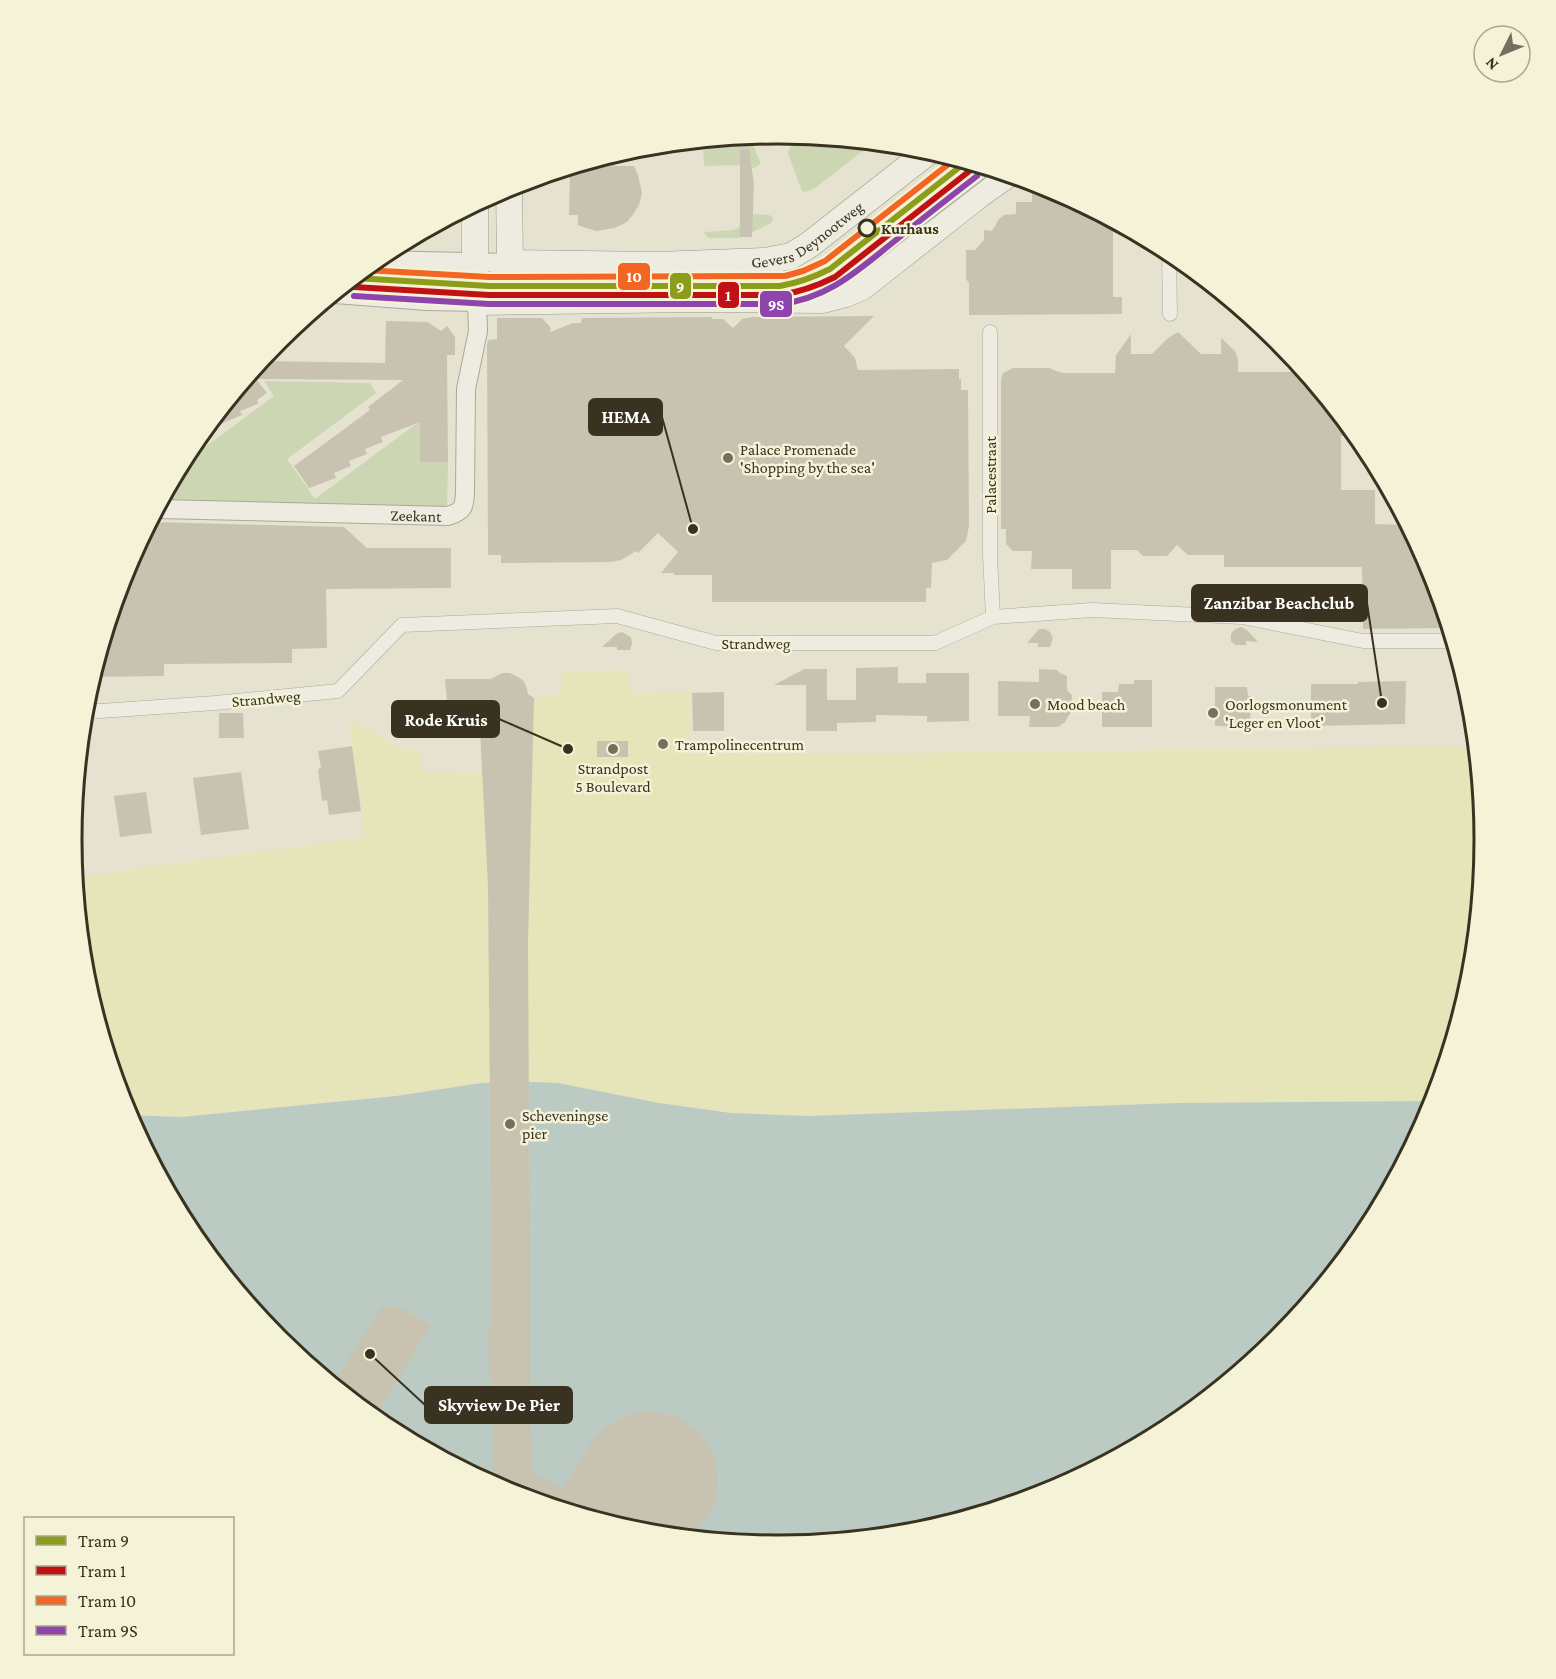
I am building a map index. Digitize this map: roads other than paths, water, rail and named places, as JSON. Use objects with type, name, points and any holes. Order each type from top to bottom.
[{"type":"main road","name":"Gevers Deynootweg","points":[[510,263],[632,266],[706,264],[765,261],[791,255],[809,245],[920,158]]},
{"type":"main road","points":[[475,214],[477,302],[823,300],[862,287],[1000,180]]},
{"type":"main road","points":[[509,198],[510,263]]},
{"type":"street","name":"Gevers Deynootweg","points":[[393,260],[510,263]]},
{"type":"street","points":[[347,295],[477,302],[510,263]]},
{"type":"street","points":[[1169,265],[1170,314]]},
{"type":"street","name":"Zeekant","points":[[167,509],[448,516],[459,512],[464,506],[466,389],[478,331],[477,302]]},
{"type":"street","name":"Palacestraat","points":[[990,332],[990,555],[993,617]]},
{"type":"street","name":"Strandweg","points":[[95,711],[215,703],[338,691],[402,625],[617,616],[716,643],[935,643],[993,617],[1092,610],[1242,617],[1363,641],[1445,641]]},
{"type":"tram line","name":"10","points":[[379,271],[489,277],[785,276],[825,261],[947,165]]},
{"type":"tram line","name":"9","points":[[368,279],[489,286],[787,285],[830,269],[958,168]]},
{"type":"tram line","name":"1","points":[[356,287],[489,295],[787,294],[835,277],[969,171]]},
{"type":"tram line","name":"9S","points":[[354,296],[489,304],[780,304],[798,301],[814,296],[843,281],[977,176]]},
{"type":"tram line","points":[[780,286],[832,282],[861,273],[987,177]]},
{"type":"place","name":"Kurhaus","points":[[867,228]]},
{"type":"place","name":"Palace Promenade 'Shopping by the sea'","points":[[728,458]]},
{"type":"place","name":"HEMA","points":[[693,529]]},
{"type":"place","name":"Zanzibar Beachclub","points":[[1382,703]]},
{"type":"place","name":"Mood beach","points":[[1035,704]]},
{"type":"place","name":"Oorlogsmonument 'Leger en Vloot'","points":[[1213,713]]},
{"type":"place","name":"Trampolinecentrum","points":[[663,744]]},
{"type":"place","name":"Rode Kruis","points":[[568,749]]},
{"type":"place","name":"Strandpost 5 Boulevard","points":[[613,749]]},
{"type":"place","name":"Scheveningse pier","points":[[510,1124]]},
{"type":"place","name":"Skyview De Pier","points":[[370,1354]]}]
